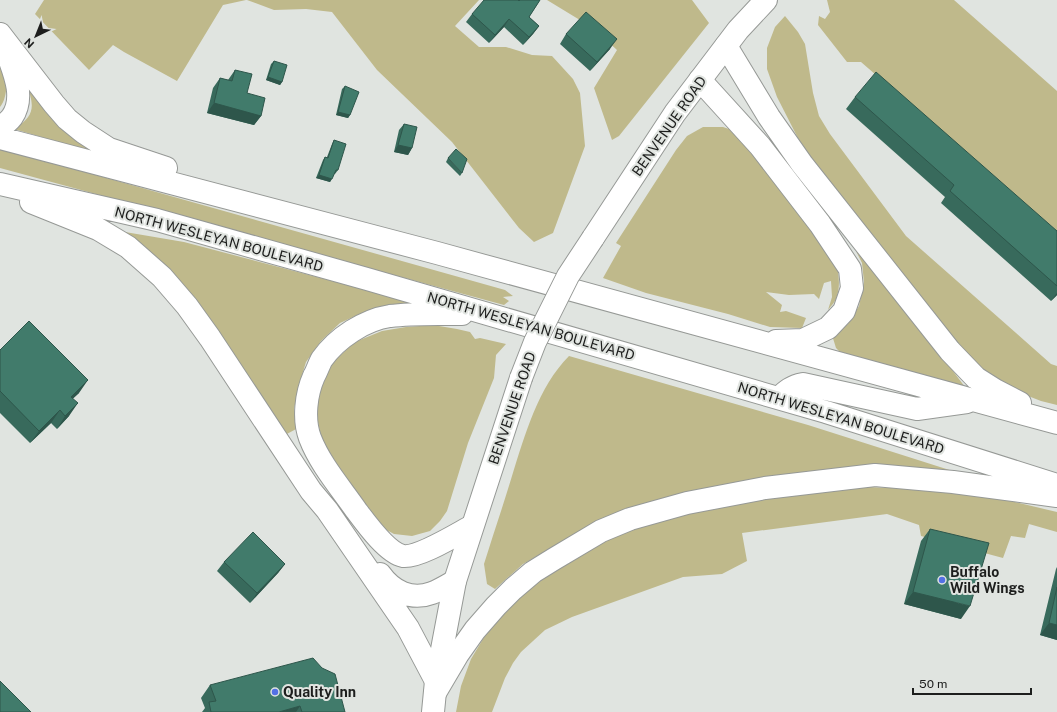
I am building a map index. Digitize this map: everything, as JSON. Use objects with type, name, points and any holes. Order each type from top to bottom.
[{"type":"main road","name":"BENVENUE ROAD","points":[[435,695],[448,613],[455,581],[521,378],[535,342],[568,276],[675,113],[738,30],[766,0]]},
{"type":"main road","points":[[0,34],[18,88],[17,105],[12,118],[0,128]]},
{"type":"main road","points":[[0,34],[54,104],[82,132],[109,149],[173,170],[283,213]]},
{"type":"main road","points":[[726,46],[769,117],[802,164],[950,350],[976,378],[995,390],[1028,406],[1057,415]]},
{"type":"main road","points":[[700,80],[760,146],[820,224],[850,269],[852,288],[844,311],[828,328],[803,340],[776,341],[752,338],[716,330]]},
{"type":"main road","points":[[0,138],[445,255],[1057,423]]},
{"type":"main road","name":"NORTH WESLEYAN BOULEVARD","points":[[0,184],[157,220],[367,279],[778,398],[1057,485]]},
{"type":"main road","points":[[0,190],[98,229],[128,247],[162,277],[187,306],[210,338],[311,491],[354,538],[387,584],[402,593],[417,596],[432,593],[455,581]]},
{"type":"main road","points":[[472,526],[422,552],[403,556],[389,548],[374,533],[332,477],[318,455],[310,437],[306,403],[312,382],[322,360],[339,340],[364,324],[388,316],[483,313]]},
{"type":"main road","points":[[778,398],[788,389],[803,384],[917,409],[976,401]]},
{"type":"main road","points":[[435,695],[458,654],[475,630],[513,589],[533,572],[554,559],[601,531],[630,519],[687,503],[765,488],[875,476],[953,482],[1057,496]]},
{"type":"main road","points":[[327,510],[408,628],[435,695]]},
{"type":"shaded area","points":[[44,0],[246,0],[223,5],[177,81],[113,45],[89,70],[35,14]]},
{"type":"shaded area","points":[[247,0],[479,0],[455,26],[479,47],[506,47],[532,55],[552,56],[573,79],[580,93],[585,146],[553,233],[534,242],[519,228],[452,142],[377,70],[332,12],[306,9],[274,10]]},
{"type":"shaded area","points":[[547,0],[692,0],[709,23],[619,136],[612,140],[594,88],[617,50],[593,28]]},
{"type":"shaded area","points":[[827,0],[954,0],[1057,91],[1057,237],[1025,204],[861,62],[847,62],[818,25],[819,16],[825,19],[830,12]]},
{"type":"shaded area","points":[[785,16],[798,32],[805,44],[813,93],[819,116],[830,134],[906,236],[1051,364],[1057,366],[1057,405],[1041,401],[1010,389],[972,362],[805,152],[777,97],[767,69],[767,48],[775,27]]},
{"type":"shaded area","points":[[0,64],[5,74],[6,92],[0,107]]},
{"type":"shaded area","points":[[26,80],[103,155],[14,129],[27,119],[32,108]]},
{"type":"shaded area","points":[[703,127],[723,127],[738,132],[835,257],[839,276],[839,287],[836,300],[828,310],[832,297],[831,281],[824,283],[819,299],[814,294],[789,295],[766,292],[782,305],[780,312],[786,311],[806,318],[802,328],[770,327],[728,314],[646,293],[603,278],[621,246],[616,243],[676,150],[687,136]]},
{"type":"shaded area","points":[[0,148],[505,290],[513,296],[503,297],[509,301],[504,305],[0,168]]},
{"type":"shaded area","points":[[125,232],[184,242],[416,303],[364,312],[340,323],[321,341],[306,362],[299,385],[294,409],[298,428],[285,435],[172,277]]},
{"type":"shaded area","points":[[856,251],[898,298],[965,387],[843,355],[836,348],[832,335],[848,324],[859,306],[864,282],[862,263]]},
{"type":"shaded area","points":[[433,325],[470,332],[475,339],[480,338],[506,344],[496,355],[494,378],[468,443],[447,511],[430,531],[412,536],[394,534],[381,527],[348,482],[322,440],[316,414],[321,388],[333,362],[355,342],[382,331]]},
{"type":"shaded area","points":[[569,356],[808,425],[984,481],[881,469],[584,529],[523,564],[495,589],[487,584],[484,564],[487,553],[522,444],[534,412],[549,382],[558,368]]},
{"type":"shaded area","points":[[869,487],[933,490],[989,496],[1057,512],[1057,532],[1029,524],[1025,538],[1011,536],[1003,558],[921,536],[919,525],[887,514],[742,533],[747,561],[722,574],[683,577],[572,617],[545,630],[521,652],[513,663],[505,678],[492,712],[456,712],[461,686],[471,659],[486,634],[522,588],[593,543],[647,522],[759,496]]},
{"type":"building","points":[[484,0],[540,0],[529,17],[539,26],[529,37],[509,19],[495,35],[472,14]]},
{"type":"building","points":[[586,12],[617,39],[597,62],[566,34]]},
{"type":"building","points":[[274,61],[287,65],[282,82],[268,77]]},
{"type":"building","points":[[235,70],[252,74],[247,93],[265,98],[261,116],[214,103],[220,78],[232,81]]},
{"type":"building","points":[[876,72],[1057,231],[1057,286],[950,191],[954,185],[855,97]]},
{"type":"building","points":[[345,86],[359,92],[350,115],[338,112]]},
{"type":"building","points":[[404,124],[417,127],[412,148],[398,145]]},
{"type":"building","points":[[334,140],[346,144],[338,170],[336,170],[332,179],[319,175],[325,157],[328,158]]},
{"type":"building","points":[[456,149],[467,159],[462,173],[448,158]]},
{"type":"building","points":[[29,321],[88,380],[71,397],[78,403],[65,416],[60,410],[39,431],[0,391],[0,350]]},
{"type":"building","name":"Buffalo Wild Wings","points":[[930,529],[989,543],[970,606],[913,592]]},
{"type":"building","points":[[253,532],[285,564],[257,593],[224,562]]},
{"type":"building","points":[[1057,587],[1057,625],[1049,623]]},
{"type":"building","name":"Quality Inn","points":[[313,658],[322,668],[335,674],[345,712],[302,712],[300,706],[279,712],[211,712],[209,702],[216,701],[210,685]]},
{"type":"building","points":[[0,681],[31,712],[0,712]]},
{"type":"place","name":"Buffalo Wild Wings","points":[[942,580]]},
{"type":"place","name":"Quality Inn","points":[[275,692]]}]
